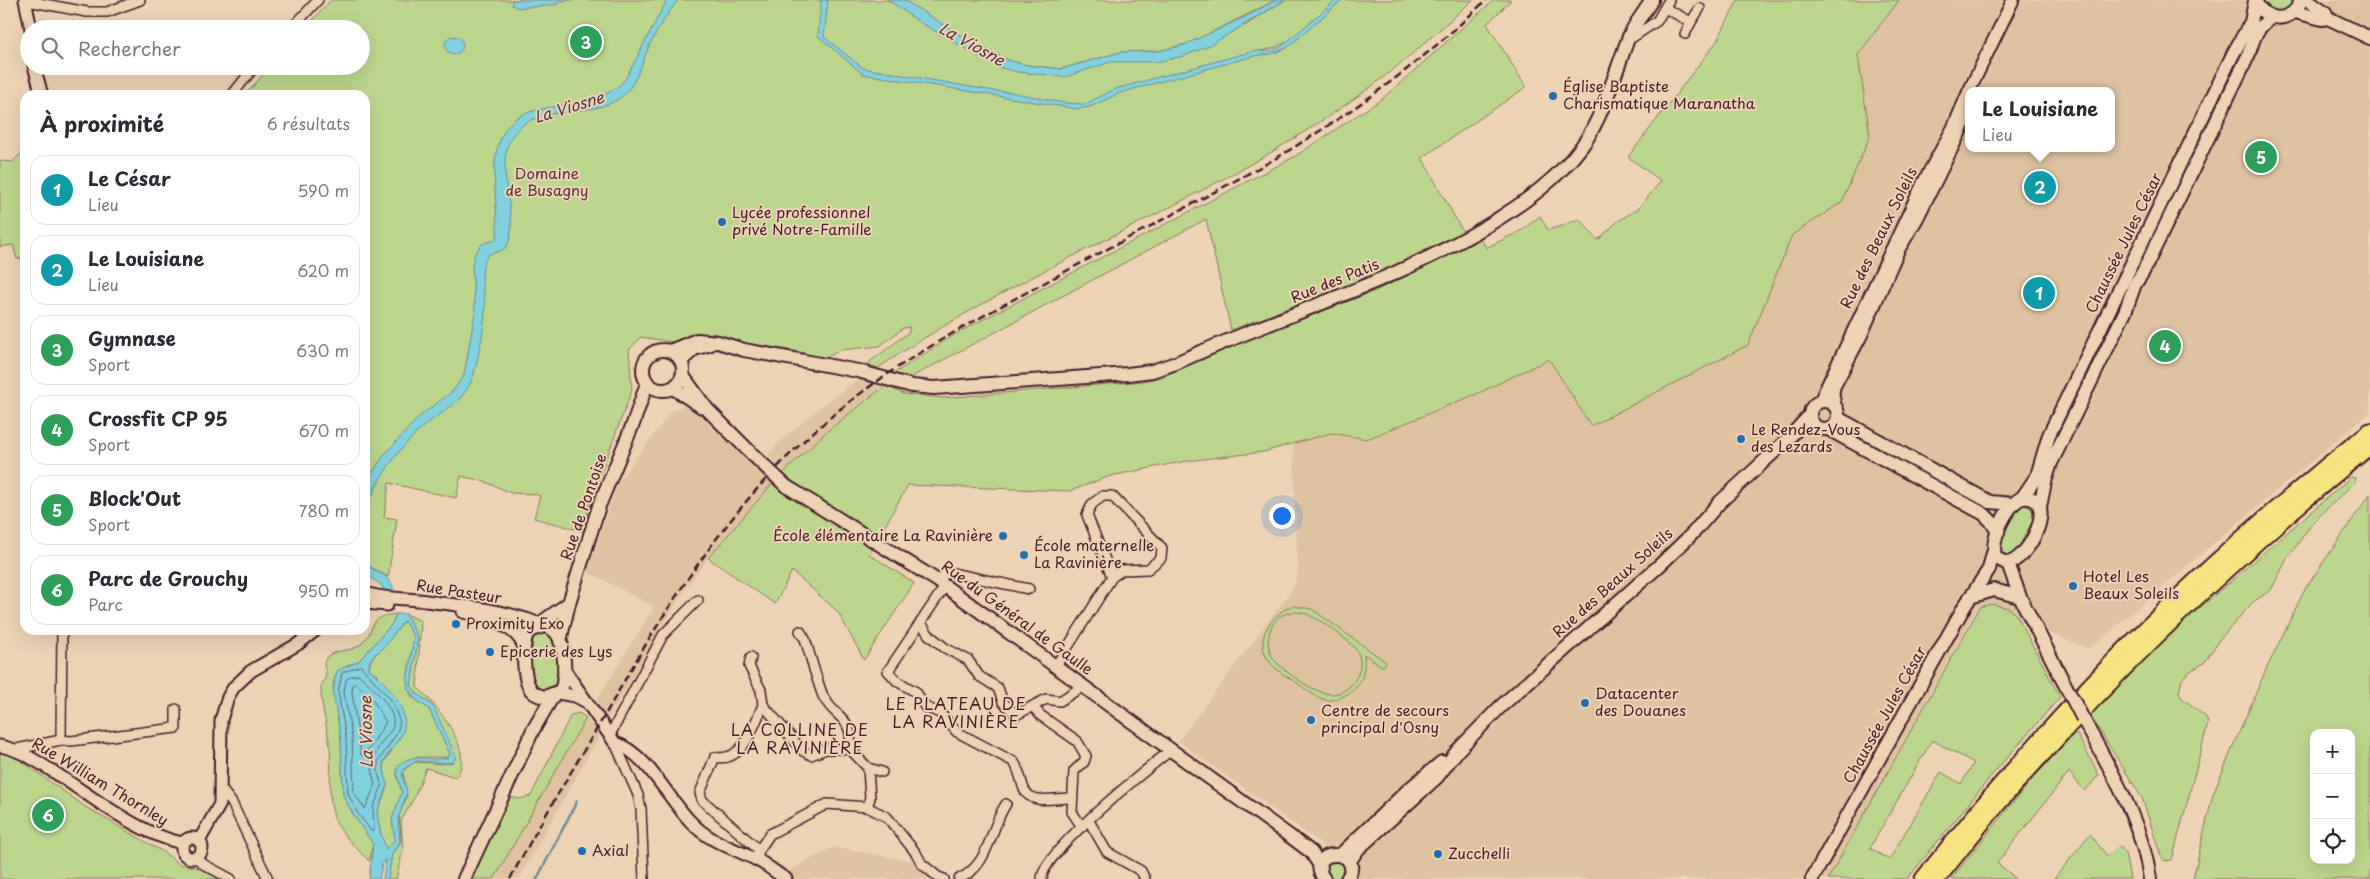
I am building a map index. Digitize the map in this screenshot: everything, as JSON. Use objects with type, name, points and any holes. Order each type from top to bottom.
[{"type":"highway","points":[[1923,879],[2032,748],[2100,676],[2184,592],[2290,497],[2370,431]]},
{"type":"highway","points":[[1937,879],[2018,780],[2125,666],[2260,540],[2370,446]]},
{"type":"main road","name":"Rue des Patis","points":[[670,351],[697,340],[718,342],[744,350],[858,371],[912,386],[934,388],[1152,371],[1361,289],[1477,233],[1540,191],[1561,171],[1584,144],[1631,32],[1652,0]]},
{"type":"main road","points":[[2255,0],[2263,13],[2272,17],[2284,17],[2294,12],[2301,0]]},
{"type":"main road","name":"Chaussée Jules César","points":[[2020,598],[2006,559],[1994,544],[1998,532],[2017,501],[2037,476],[2053,427],[2233,54],[2251,22],[2255,0]]},
{"type":"main road","points":[[2308,0],[2325,12],[2328,18]]},
{"type":"main road","name":"Rue des Patis","points":[[1624,52],[1633,37],[1664,3]]},
{"type":"main road","points":[[2294,12],[2322,19],[2328,18],[2370,38]]},
{"type":"main road","name":"Chaussée Jules César","points":[[1812,879],[1970,597],[1989,569],[2006,559],[2037,529],[2041,515],[2040,507],[2045,482],[2052,463],[2125,312],[2135,284],[2143,272],[2245,64],[2255,33],[2262,24],[2272,17]]},
{"type":"main road","points":[[681,361],[694,349],[718,342]]},
{"type":"main road","points":[[662,349],[670,351],[681,361],[683,376],[667,389],[653,388],[646,383],[642,374],[643,364],[648,356],[662,349]]},
{"type":"main road","name":"Rue du Général de Gaulle","points":[[683,376],[707,409],[753,456],[786,486],[941,583],[1311,852]]},
{"type":"main road","name":"Rue de Pontoise","points":[[560,641],[569,603],[599,506],[633,424],[646,383]]},
{"type":"main road","name":"Rue de Pontoise","points":[[633,424],[667,389]]},
{"type":"main road","name":"Rue du Général de Gaulle","points":[[667,389],[707,409]]},
{"type":"main road","points":[[1998,532],[1991,520],[1984,514],[1813,424],[1810,416],[1812,407],[1820,401],[1829,402],[1836,412],[1990,502],[2034,500],[2040,507]]},
{"type":"main road","points":[[1823,429],[1835,424],[1836,412]]},
{"type":"main road","name":"Rue des Beaux Soleils","points":[[1322,875],[1344,867],[1358,849],[1436,777],[1458,750],[1545,665],[1605,616],[1655,570],[1693,533],[1726,496],[1810,416]]},
{"type":"main road","name":"Rue des Beaux Soleils","points":[[1788,439],[1805,431],[1823,429]]},
{"type":"main road","points":[[1970,597],[1994,590],[2020,598],[2133,820],[2145,854],[2150,879]]},
{"type":"main road","points":[[533,730],[536,708],[530,688],[523,645],[526,635],[569,603]]},
{"type":"main road","points":[[464,879],[533,730],[565,682],[560,641],[556,632],[539,627]]},
{"type":"main road","points":[[530,688],[540,696],[556,694]]},
{"type":"main road","points":[[1311,852],[1344,867]]},
{"type":"main road","points":[[1311,852],[1322,875]]},
{"type":"street","points":[[29,20],[26,1],[87,12],[107,12],[140,0]]},
{"type":"street","points":[[299,20],[318,0]]},
{"type":"street","name":"Rue des Beaux Soleils","points":[[1971,87],[2013,0]]},
{"type":"street","points":[[1979,87],[2021,0]]},
{"type":"street","points":[[1664,3],[1691,22]]},
{"type":"street","points":[[1685,34],[1700,8]]},
{"type":"street","points":[[36,75],[41,90]]},
{"type":"street","points":[[236,90],[248,75]]},
{"type":"street","name":"Rue des Beaux Soleils","points":[[1820,401],[1923,183],[1957,120],[1965,101]]},
{"type":"street","name":"Rue des Beaux Soleils","points":[[1836,412],[1832,394],[1834,387],[1861,336],[1898,251],[1917,219],[1965,122]]},
{"type":"street","points":[[1055,667],[1112,577],[1122,570],[1148,569],[1161,558],[1162,548],[1112,496],[1103,496],[1092,504],[1087,515],[1112,577]]},
{"type":"street","points":[[1029,589],[946,572],[921,623],[888,671],[897,681],[916,692],[924,707],[940,712],[957,732],[1014,762],[1019,769],[1024,790],[1030,797],[1042,800],[1056,797],[1072,798]]},
{"type":"street","name":"Rue Pasteur","points":[[370,596],[380,601]]},
{"type":"street","points":[[612,739],[663,635],[698,600]]},
{"type":"street","name":"Rue Pasteur","points":[[370,602],[380,601],[473,607],[539,627]]},
{"type":"street","name":"Rue Pasteur","points":[[408,603],[469,614],[509,629],[523,645]]},
{"type":"street","points":[[921,623],[929,635],[945,648],[968,660],[979,676],[998,688],[1003,702],[1016,715],[1046,698],[1060,701],[1083,686]]},
{"type":"street","points":[[800,631],[805,639],[824,698],[844,720],[852,734],[850,749]]},
{"type":"street","points":[[61,740],[62,635]]},
{"type":"street","points":[[199,841],[190,839],[184,843],[185,855],[190,858],[196,857],[202,850],[199,841],[220,804],[222,790],[220,734],[223,710],[228,697],[234,687],[250,671],[298,644],[310,635]]},
{"type":"street","points":[[751,657],[749,666],[761,690],[763,705],[744,746],[733,754],[721,759],[715,758],[700,793],[702,800],[758,855],[786,879]]},
{"type":"street","points":[[564,669],[612,739],[638,796],[641,809],[644,879]]},
{"type":"street","points":[[556,694],[571,695],[588,703]]},
{"type":"street","points":[[763,705],[804,751],[811,755],[826,749],[850,749],[868,768],[882,772]]},
{"type":"street","points":[[1033,706],[1040,715],[1077,741],[1086,756],[1084,762],[1074,771],[1072,812],[1085,824],[1107,852],[1140,871],[1145,879]]},
{"type":"street","points":[[17,749],[61,740],[71,741],[176,728],[176,709]]},
{"type":"street","points":[[612,739],[638,759],[690,821],[706,837],[758,855]]},
{"type":"street","name":"Rue William Thornley","points":[[0,746],[17,749],[143,828],[162,838],[184,843]]},
{"type":"street","points":[[1042,879],[1042,874],[1054,853],[1127,784],[1171,750]]},
{"type":"street","points":[[867,807],[870,798],[868,768]]},
{"type":"street","points":[[222,790],[232,803],[268,879]]},
{"type":"street","points":[[758,855],[770,834],[827,804],[867,807],[887,817],[916,853],[922,864],[938,877],[944,879]]},
{"type":"street","points":[[959,879],[967,876],[984,857],[1000,814],[1006,804]]},
{"type":"street","points":[[196,857],[203,864],[231,879]]},
{"type":"shaded area","points":[[1899,0],[2370,0],[2370,412],[2089,649],[1979,605],[1828,879],[1355,879],[1360,871],[1360,862],[1338,843],[1330,850],[1178,741],[1292,590],[1298,573],[1293,443],[1331,433],[1367,439],[1481,392],[1549,359],[1748,345],[1792,235],[1842,202],[1870,136],[1858,55]]},
{"type":"shaded area","points":[[859,379],[881,388],[827,431],[785,472],[768,455],[783,439],[817,410]]},
{"type":"shaded area","points":[[688,404],[772,484],[708,558],[679,599],[608,719],[596,701],[654,607],[587,571],[618,482],[672,410]]},
{"type":"shaded area","points":[[586,718],[600,735],[519,879],[494,879]]},
{"type":"shaded area","points":[[833,847],[912,861],[932,879],[793,879],[787,872]]},
{"type":"green space","name":"Domaine de Busagny","points":[[331,0],[1276,0],[1190,43],[1158,51],[1121,52],[1061,69],[1019,64],[989,52],[992,58],[1051,72],[1108,59],[1158,57],[1246,25],[1285,0],[1336,0],[1291,39],[1270,49],[1259,51],[1277,52],[1287,48],[1342,0],[1473,0],[1385,76],[1293,139],[1217,183],[972,310],[878,368],[867,364],[908,333],[910,327],[903,328],[880,346],[840,350],[825,359],[797,351],[746,343],[712,333],[691,335],[673,342],[641,337],[629,350],[632,390],[590,502],[583,531],[534,518],[540,496],[535,494],[511,493],[486,482],[461,476],[456,498],[389,483],[384,517],[397,519],[388,577],[370,567],[370,500],[379,481],[370,479],[370,90],[249,90],[263,75],[370,75],[370,20],[313,20]]},
{"type":"green space","points":[[1494,0],[1511,0],[1487,24],[1526,87],[1422,158],[1463,232],[1367,278],[1231,330],[1206,219],[906,380],[893,374],[959,332],[1294,157],[1382,99]]},
{"type":"green space","points":[[1738,0],[1899,0],[1858,55],[1870,136],[1842,202],[1792,235],[1748,345],[1591,426],[1549,359],[1481,392],[1367,439],[1331,433],[1263,452],[1186,461],[1110,476],[1070,491],[908,485],[869,554],[914,583],[864,660],[838,612],[792,571],[775,604],[708,558],[772,484],[827,431],[885,386],[904,394],[942,398],[1145,381],[1164,376],[1253,338],[1375,291],[1481,239],[1486,248],[1522,230],[1540,216],[1548,230],[1579,219],[1598,240],[1617,222],[1639,208],[1661,181],[1628,157],[1717,41]]},
{"type":"green space","points":[[2261,0],[2294,0],[2287,9],[2278,11],[2269,8]]},
{"type":"green space","points":[[20,154],[20,259],[17,259],[13,245],[0,247],[0,161],[13,162]]},
{"type":"green space","points":[[2351,477],[2355,478],[2355,482],[2314,521],[2288,557],[2271,590],[2253,602],[2219,640],[2204,663],[2189,672],[2182,679],[2179,693],[2182,698],[2206,717],[2208,723],[2172,860],[2165,861],[2161,856],[2142,798],[2090,715],[2115,688],[2187,619]]},
{"type":"green space","points":[[2370,494],[2370,879],[2193,879],[2213,794],[2264,674],[2305,589]]},
{"type":"green space","points":[[2025,505],[2033,510],[2033,520],[2016,552],[2004,556],[2000,549],[2005,531],[2012,518]]},
{"type":"green space","points":[[1991,604],[2009,608],[2017,616],[2060,697],[1997,769],[1907,879],[1828,879],[1980,607]],"holes":[[[1932,740],[1974,763],[1961,784],[1941,772],[1889,860],[1870,848]]]},
{"type":"green space","points":[[1292,606],[1312,609],[1386,662],[1383,667],[1364,654],[1362,676],[1352,692],[1332,700],[1311,693],[1278,670],[1269,661],[1265,653],[1263,645],[1267,629],[1271,621]],"holes":[[[1293,612],[1306,614],[1321,621],[1336,632],[1354,647],[1358,653],[1360,660],[1358,674],[1350,686],[1338,693],[1323,692],[1305,684],[1288,673],[1276,662],[1269,650],[1268,643],[1271,628],[1279,617]]]},
{"type":"green space","points":[[396,614],[392,624],[359,661],[355,664],[349,664],[335,677],[333,686],[341,739],[343,795],[373,844],[369,861],[344,834],[334,817],[330,792],[330,748],[321,689],[326,675],[324,662],[328,656],[332,653],[358,646],[370,635],[374,623],[387,615]]},
{"type":"green space","points":[[406,614],[421,621],[417,687],[443,716],[451,729],[458,743],[461,767],[455,777],[426,768],[414,798],[401,821],[403,850],[396,879],[388,879],[392,853],[399,846],[401,839],[399,815],[407,796],[403,771],[414,762],[444,764],[453,762],[434,709],[431,704],[416,693],[411,685],[418,638]]},
{"type":"green space","points":[[404,621],[414,637],[407,681],[411,696],[429,709],[450,754],[448,757],[415,757],[397,775],[402,793],[392,819],[395,840],[386,850],[377,814],[387,786],[383,764],[401,736],[378,676],[369,669],[373,658]]},
{"type":"green space","points":[[542,633],[553,639],[558,668],[556,681],[548,690],[538,688],[531,662],[531,640],[533,636]]},
{"type":"green space","points":[[579,713],[586,718],[494,879],[470,879],[511,797],[519,799],[531,796],[571,715]]},
{"type":"green space","points":[[2077,734],[2099,775],[2085,791],[2069,772],[1997,863],[2015,878],[1951,879],[2029,783],[2072,736]]},
{"type":"green space","points":[[0,753],[14,756],[87,808],[165,853],[179,864],[201,868],[221,879],[0,879]]},
{"type":"green space","points":[[2090,834],[2107,856],[2120,846],[2125,853],[2130,879],[2054,879]]},
{"type":"green space","points":[[1336,860],[1342,863],[1345,869],[1342,875],[1336,878],[1330,875],[1327,869],[1330,863]]},
{"type":"water","points":[[512,0],[569,0],[554,5],[517,8],[512,5]]},
{"type":"water","name":"La Viosne","points":[[667,0],[678,0],[654,36],[631,87],[620,98],[594,108],[549,114],[535,118],[523,125],[513,135],[507,148],[505,162],[511,225],[510,237],[504,249],[489,254],[483,268],[484,320],[482,339],[473,377],[461,397],[423,427],[396,455],[370,499],[370,476],[384,455],[420,416],[453,391],[464,375],[475,312],[472,266],[475,253],[482,244],[495,240],[497,237],[495,170],[496,153],[501,137],[510,124],[523,114],[578,103],[605,95],[626,78]]},
{"type":"water","points":[[821,0],[828,0],[824,37],[863,68],[994,91],[1010,92],[1064,103],[1085,104],[1115,89],[1254,51],[1271,51],[1281,47],[1336,0],[1342,0],[1287,48],[1271,54],[1254,56],[1120,93],[1090,107],[1077,109],[863,74],[818,36]]},
{"type":"water","name":"La Viosne","points":[[888,0],[904,0],[970,41],[1008,60],[1027,65],[1061,69],[1121,52],[1158,51],[1184,45],[1247,16],[1276,0],[1285,0],[1209,46],[1184,56],[1157,62],[1111,62],[1065,77],[1017,72],[998,67],[919,22]]},
{"type":"water","points":[[454,36],[460,39],[463,45],[460,51],[454,54],[448,51],[445,45],[448,39]]},
{"type":"water","points":[[370,567],[390,581],[394,591],[384,590],[381,585],[370,577]]},
{"type":"water","name":"La Viosne","points":[[396,614],[406,614],[418,638],[411,685],[416,693],[433,706],[456,757],[453,762],[449,763],[417,761],[405,768],[402,774],[407,792],[398,819],[400,842],[392,853],[388,879],[383,879],[386,859],[382,864],[379,879],[369,879],[373,844],[343,795],[341,739],[333,693],[338,670],[359,661],[392,624]],"holes":[[[404,621],[414,637],[407,681],[408,689],[415,699],[429,709],[450,754],[448,757],[441,759],[408,759],[397,768],[402,792],[392,819],[395,840],[386,849],[377,814],[387,785],[383,764],[402,734],[404,716],[396,698],[369,669],[370,659],[385,646]]]},
{"type":"waterway","points":[[537,879],[577,801]]},
{"type":"railway","points":[[510,879],[627,676],[674,599],[725,527],[784,460],[817,429],[870,386],[926,349],[1014,299],[1302,143],[1357,106],[1411,66],[1486,0]]},
{"type":"place","name":"Gymnase","points":[[586,42]]},
{"type":"place","name":"Église Baptiste Charismatique Maranatha","points":[[1553,96]]},
{"type":"place","name":"Block'Out","points":[[2261,157]]},
{"type":"place","name":"Le Louisiane","points":[[2040,187]]},
{"type":"place","name":"Lycée professionnel privé Notre-Famille","points":[[722,222]]},
{"type":"place","name":"Le César","points":[[2039,293]]},
{"type":"place","name":"Crossfit CP 95","points":[[2165,346]]},
{"type":"place","name":"Le Rendez-Vous des Lezards","points":[[1741,439]]},
{"type":"place","name":"École élémentaire La Ravinière","points":[[1003,536]]},
{"type":"place","name":"École maternelle La Ravinière","points":[[1024,555]]},
{"type":"place","name":"Hotel Les Beaux Soleils","points":[[2073,586]]},
{"type":"place","name":"Proximity Exo","points":[[456,624]]},
{"type":"place","name":"Epicerie des Lys","points":[[490,652]]},
{"type":"place","name":"Datacenter des Douanes","points":[[1585,703]]},
{"type":"place","name":"Centre de secours principal d'Osny","points":[[1311,720]]},
{"type":"place","name":"Parc de Grouchy","points":[[48,815]]},
{"type":"place","name":"Axial","points":[[582,851]]},
{"type":"place","name":"Zucchelli","points":[[1438,854]]},
{"type":"district","name":"LE PLATEAU DE LA RAVINIÈRE","points":[[956,713]]},
{"type":"district","name":"LA COLLINE DE LA RAVINIÈRE","points":[[800,739]]}]
